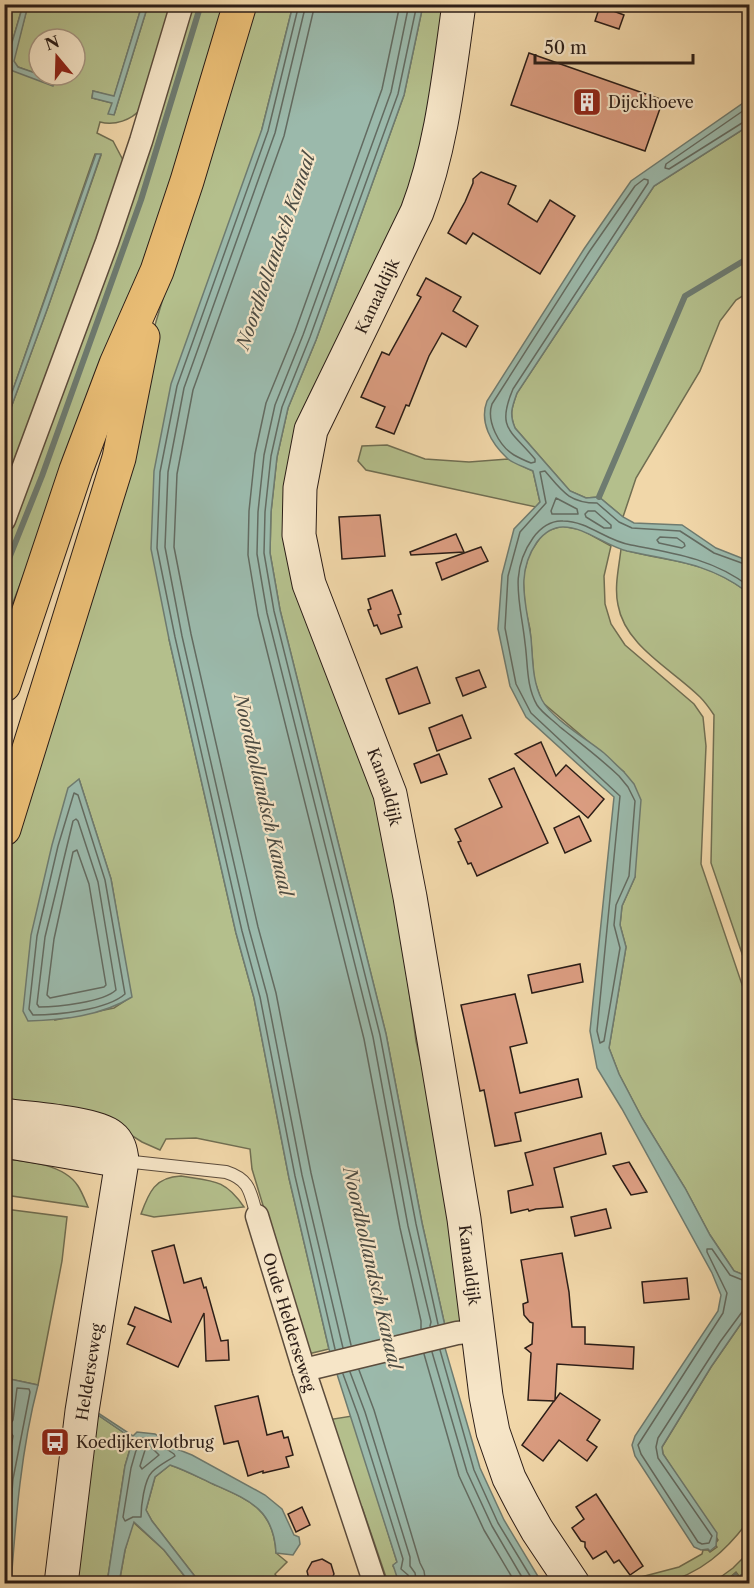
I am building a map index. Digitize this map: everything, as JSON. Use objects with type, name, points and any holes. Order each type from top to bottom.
[{"type":"main road","points":[[4,685],[76,470],[116,364],[157,271],[240,4]]},
{"type":"main road","points":[[4,829],[119,458],[157,271]]},
{"type":"street","points":[[4,520],[107,242],[141,141],[182,4]]},
{"type":"street","name":"Kanaaldijk","points":[[459,4],[438,140],[429,180],[417,212],[311,430],[300,488],[299,535],[309,584],[390,794],[410,897],[464,1219],[468,1332],[489,1417],[509,1478],[532,1522],[573,1584]]},
{"type":"street","points":[[4,1115],[85,1127],[103,1132],[118,1142],[122,1161],[4,1141]]},
{"type":"street","name":"Helderseweg","points":[[61,1584],[82,1411],[122,1161]]},
{"type":"street","name":"Oude Helderseweg","points":[[257,1216],[312,1368],[375,1584]]},
{"type":"street","points":[[312,1368],[468,1332]]},
{"type":"lane","name":"Oude Helderseweg","points":[[122,1161],[226,1172],[235,1175],[248,1186],[257,1216]]},
{"type":"green space","points":[[5,5],[23,5],[8,56],[8,67],[27,72],[27,87],[87,87],[87,27],[27,27],[27,70],[18,67],[13,61],[28,5],[142,5],[114,97],[93,91],[92,98],[112,103],[114,115],[148,5],[175,5],[141,109],[122,121],[100,122],[97,133],[113,141],[124,162],[5,499],[5,424],[101,155],[95,154],[5,407]]},
{"type":"green space","points":[[190,5],[228,5],[143,269],[5,623],[5,543],[54,411]]},
{"type":"green space","points":[[252,5],[293,5],[262,129],[169,639],[236,933],[254,998],[289,1178],[329,1349],[308,1354],[252,1169],[250,1149],[196,1138],[166,1139],[160,1150],[142,1142],[109,1121],[5,1099],[4,843],[127,449],[155,325]],"holes":[[[79,779],[111,879],[131,997],[114,1008],[55,1020]]]},
{"type":"green space","points":[[423,5],[443,5],[425,146],[396,234],[308,398],[296,441],[288,484],[379,799],[416,1041],[435,1124],[467,1315],[457,1325],[445,1326],[422,1223],[386,1034],[280,610],[270,553],[271,512],[277,457],[288,408],[316,340],[404,95]]},
{"type":"green space","points":[[745,128],[749,129],[749,292],[736,300],[720,321],[700,371],[636,478],[623,517],[599,497],[586,498],[570,491],[515,428],[512,414],[514,402],[517,393],[654,186]]},
{"type":"green space","points":[[387,445],[425,459],[469,462],[508,459],[533,471],[540,502],[536,507],[366,470],[358,461],[362,446]]},
{"type":"green space","points":[[562,526],[582,530],[611,546],[604,576],[605,604],[611,624],[625,645],[694,704],[703,717],[706,746],[701,864],[749,1005],[749,1277],[734,1271],[710,1235],[685,1188],[642,1118],[619,1074],[609,1048],[626,947],[620,925],[622,906],[635,877],[624,772],[542,702],[534,679],[530,629],[525,607],[523,577],[529,554],[544,532]]},
{"type":"green space","points":[[621,549],[715,572],[746,591],[750,612],[749,974],[711,863],[714,715],[700,697],[640,645],[622,620],[616,591]]},
{"type":"green space","points":[[4,1159],[44,1165],[64,1173],[78,1186],[88,1207],[5,1195]]},
{"type":"green space","points":[[181,1176],[224,1186],[244,1207],[154,1217],[141,1214],[154,1187],[165,1179]]},
{"type":"green space","points":[[5,1209],[67,1217],[62,1261],[38,1385],[5,1378]]},
{"type":"green space","points":[[749,1312],[749,1520],[712,1560],[689,1574],[662,1583],[629,1584],[641,1577],[679,1567],[702,1554],[703,1550],[710,1552],[717,1547],[715,1544],[718,1540],[663,1454],[662,1447],[711,1367]]},
{"type":"green space","points":[[5,1390],[11,1394],[5,1436]]},
{"type":"green space","points":[[98,1415],[133,1439],[125,1466],[107,1583],[73,1584]]},
{"type":"green space","points":[[352,1416],[397,1562],[393,1566],[404,1583],[388,1583],[362,1507],[354,1503],[327,1420]]},
{"type":"green space","points":[[170,1465],[238,1495],[265,1516],[274,1538],[276,1553],[287,1562],[275,1574],[283,1583],[200,1583],[146,1510],[155,1477]]},
{"type":"green space","points":[[133,1522],[164,1550],[190,1583],[119,1584]]},
{"type":"green space","points":[[749,1552],[749,1572],[739,1576],[736,1572],[729,1578],[732,1582],[730,1583],[711,1584],[733,1568]]},
{"type":"water","points":[[23,5],[28,5],[14,61],[18,67],[27,70],[27,76],[8,67],[8,56]]},
{"type":"water","points":[[142,5],[148,5],[114,115],[108,114],[112,103],[92,98],[93,91],[114,96]]},
{"type":"water","name":"Noordhollandsch Kanaal","points":[[293,5],[423,5],[404,95],[316,340],[288,408],[277,457],[271,512],[270,553],[280,610],[386,1034],[422,1223],[445,1326],[445,1348],[480,1468],[504,1520],[542,1583],[404,1584],[402,1578],[397,1577],[393,1565],[397,1562],[329,1349],[289,1178],[254,998],[236,933],[169,639],[151,549],[154,471],[171,384],[262,129]]},
{"type":"water","points":[[749,99],[749,129],[745,128],[654,186],[517,393],[512,414],[515,428],[570,491],[586,498],[599,497],[634,523],[682,525],[716,548],[749,561],[749,611],[746,591],[717,574],[688,564],[627,551],[571,528],[555,528],[548,531],[537,542],[530,554],[524,577],[536,685],[542,700],[553,714],[604,753],[624,772],[634,784],[641,800],[635,877],[622,906],[620,925],[626,947],[609,1048],[619,1074],[642,1118],[685,1188],[710,1235],[734,1271],[749,1277],[749,1312],[711,1367],[662,1447],[663,1454],[717,1533],[716,1546],[710,1551],[694,1547],[635,1456],[632,1445],[635,1436],[718,1311],[721,1295],[712,1273],[597,1068],[590,1031],[614,797],[526,717],[510,686],[498,629],[502,575],[514,529],[540,502],[533,471],[512,462],[501,452],[488,432],[484,417],[487,401],[584,249],[631,181]]},
{"type":"water","points":[[96,154],[101,154],[5,424],[5,407]]},
{"type":"water","points":[[750,654],[749,846],[748,803]]},
{"type":"water","points":[[79,779],[111,879],[132,997],[108,1009],[82,1016],[28,1021],[23,1011],[31,935],[68,788]]},
{"type":"water","points":[[5,1378],[38,1385],[23,1459],[11,1584],[4,1583],[4,1436],[11,1394],[5,1390]]},
{"type":"water","points":[[98,1413],[133,1436],[137,1432],[155,1434],[177,1449],[265,1495],[282,1509],[294,1535],[299,1537],[300,1544],[293,1555],[276,1553],[274,1538],[265,1516],[248,1501],[170,1465],[155,1477],[146,1510],[200,1583],[190,1583],[164,1550],[134,1522],[125,1550],[119,1583],[107,1583],[125,1466],[133,1439]]},
{"type":"water","points":[[749,1572],[749,1583],[730,1583],[732,1581],[730,1578],[736,1573],[740,1579],[739,1576]]},
{"type":"building","points":[[600,6],[624,15],[619,29],[595,21]]},
{"type":"building","name":"Dijckhoeve","points":[[529,53],[663,100],[645,151],[511,105]]},
{"type":"building","points":[[481,172],[516,186],[508,204],[537,222],[550,200],[575,216],[540,274],[473,233],[466,244],[448,233],[465,202],[473,179]]},
{"type":"building","points":[[426,278],[461,297],[453,311],[478,326],[466,347],[442,333],[429,356],[409,406],[406,405],[394,434],[376,427],[385,407],[361,397],[382,352],[389,355],[421,297],[417,295]]},
{"type":"building","points":[[380,515],[385,556],[342,559],[339,517]]},
{"type":"building","points":[[456,534],[464,552],[411,555],[410,552]]},
{"type":"building","points":[[481,547],[488,561],[442,580],[436,563]]},
{"type":"building","points":[[392,590],[401,614],[398,615],[402,627],[381,634],[377,625],[374,626],[368,610],[371,609],[368,599]]},
{"type":"building","points":[[417,667],[430,703],[399,714],[386,679]]},
{"type":"building","points":[[479,670],[486,687],[463,696],[456,678]]},
{"type":"building","points":[[462,715],[471,738],[437,751],[429,728]]},
{"type":"building","points":[[541,742],[556,776],[566,765],[604,799],[588,818],[515,754]]},
{"type":"building","points":[[439,754],[447,774],[421,783],[414,764]]},
{"type":"building","points":[[514,768],[548,843],[477,876],[471,863],[468,864],[455,829],[502,807],[489,779]]},
{"type":"building","points":[[579,816],[591,841],[565,853],[554,828]]},
{"type":"building","points":[[580,964],[583,982],[532,993],[528,975]]},
{"type":"building","points":[[515,994],[527,1043],[510,1047],[520,1093],[578,1079],[582,1097],[515,1113],[521,1141],[495,1146],[484,1090],[480,1091],[461,1005]]},
{"type":"building","points":[[601,1133],[606,1154],[554,1168],[563,1207],[529,1211],[528,1209],[511,1213],[508,1191],[533,1185],[525,1153]]},
{"type":"building","points":[[629,1162],[647,1192],[631,1195],[613,1166]]},
{"type":"building","points":[[606,1209],[611,1228],[575,1236],[571,1217]]},
{"type":"building","points":[[174,1245],[184,1283],[201,1278],[204,1288],[206,1287],[221,1341],[228,1340],[229,1360],[206,1361],[204,1313],[178,1367],[127,1344],[135,1327],[128,1324],[135,1307],[171,1322],[152,1251]]},
{"type":"building","points":[[562,1253],[572,1327],[585,1327],[585,1344],[634,1347],[633,1369],[557,1364],[555,1400],[560,1393],[600,1420],[587,1440],[597,1447],[587,1461],[559,1440],[543,1461],[522,1445],[554,1401],[528,1400],[531,1353],[525,1348],[532,1344],[533,1323],[524,1315],[523,1304],[528,1302],[521,1260]]},
{"type":"building","points":[[687,1278],[689,1299],[644,1303],[642,1282]]},
{"type":"building","points":[[258,1396],[267,1435],[282,1431],[284,1438],[288,1437],[293,1455],[286,1457],[289,1467],[248,1476],[238,1441],[224,1444],[215,1406]]},
{"type":"building","points":[[596,1494],[643,1566],[630,1575],[619,1560],[614,1563],[606,1551],[593,1559],[585,1547],[585,1542],[581,1541],[572,1528],[584,1519],[576,1507]]},
{"type":"building","points":[[302,1507],[310,1525],[296,1532],[288,1514]]},
{"type":"building","points":[[322,1559],[331,1564],[334,1574],[329,1584],[310,1584],[307,1571],[312,1562]]},
{"type":"waterway","points":[[4,571],[42,476],[141,200],[201,4]]},
{"type":"waterway","points":[[599,497],[685,296],[750,257]]},
{"type":"place","name":"Dijckhoeve","points":[[587,102]]},
{"type":"place","name":"Koedijkervlotbrug","points":[[55,1442]]}]
